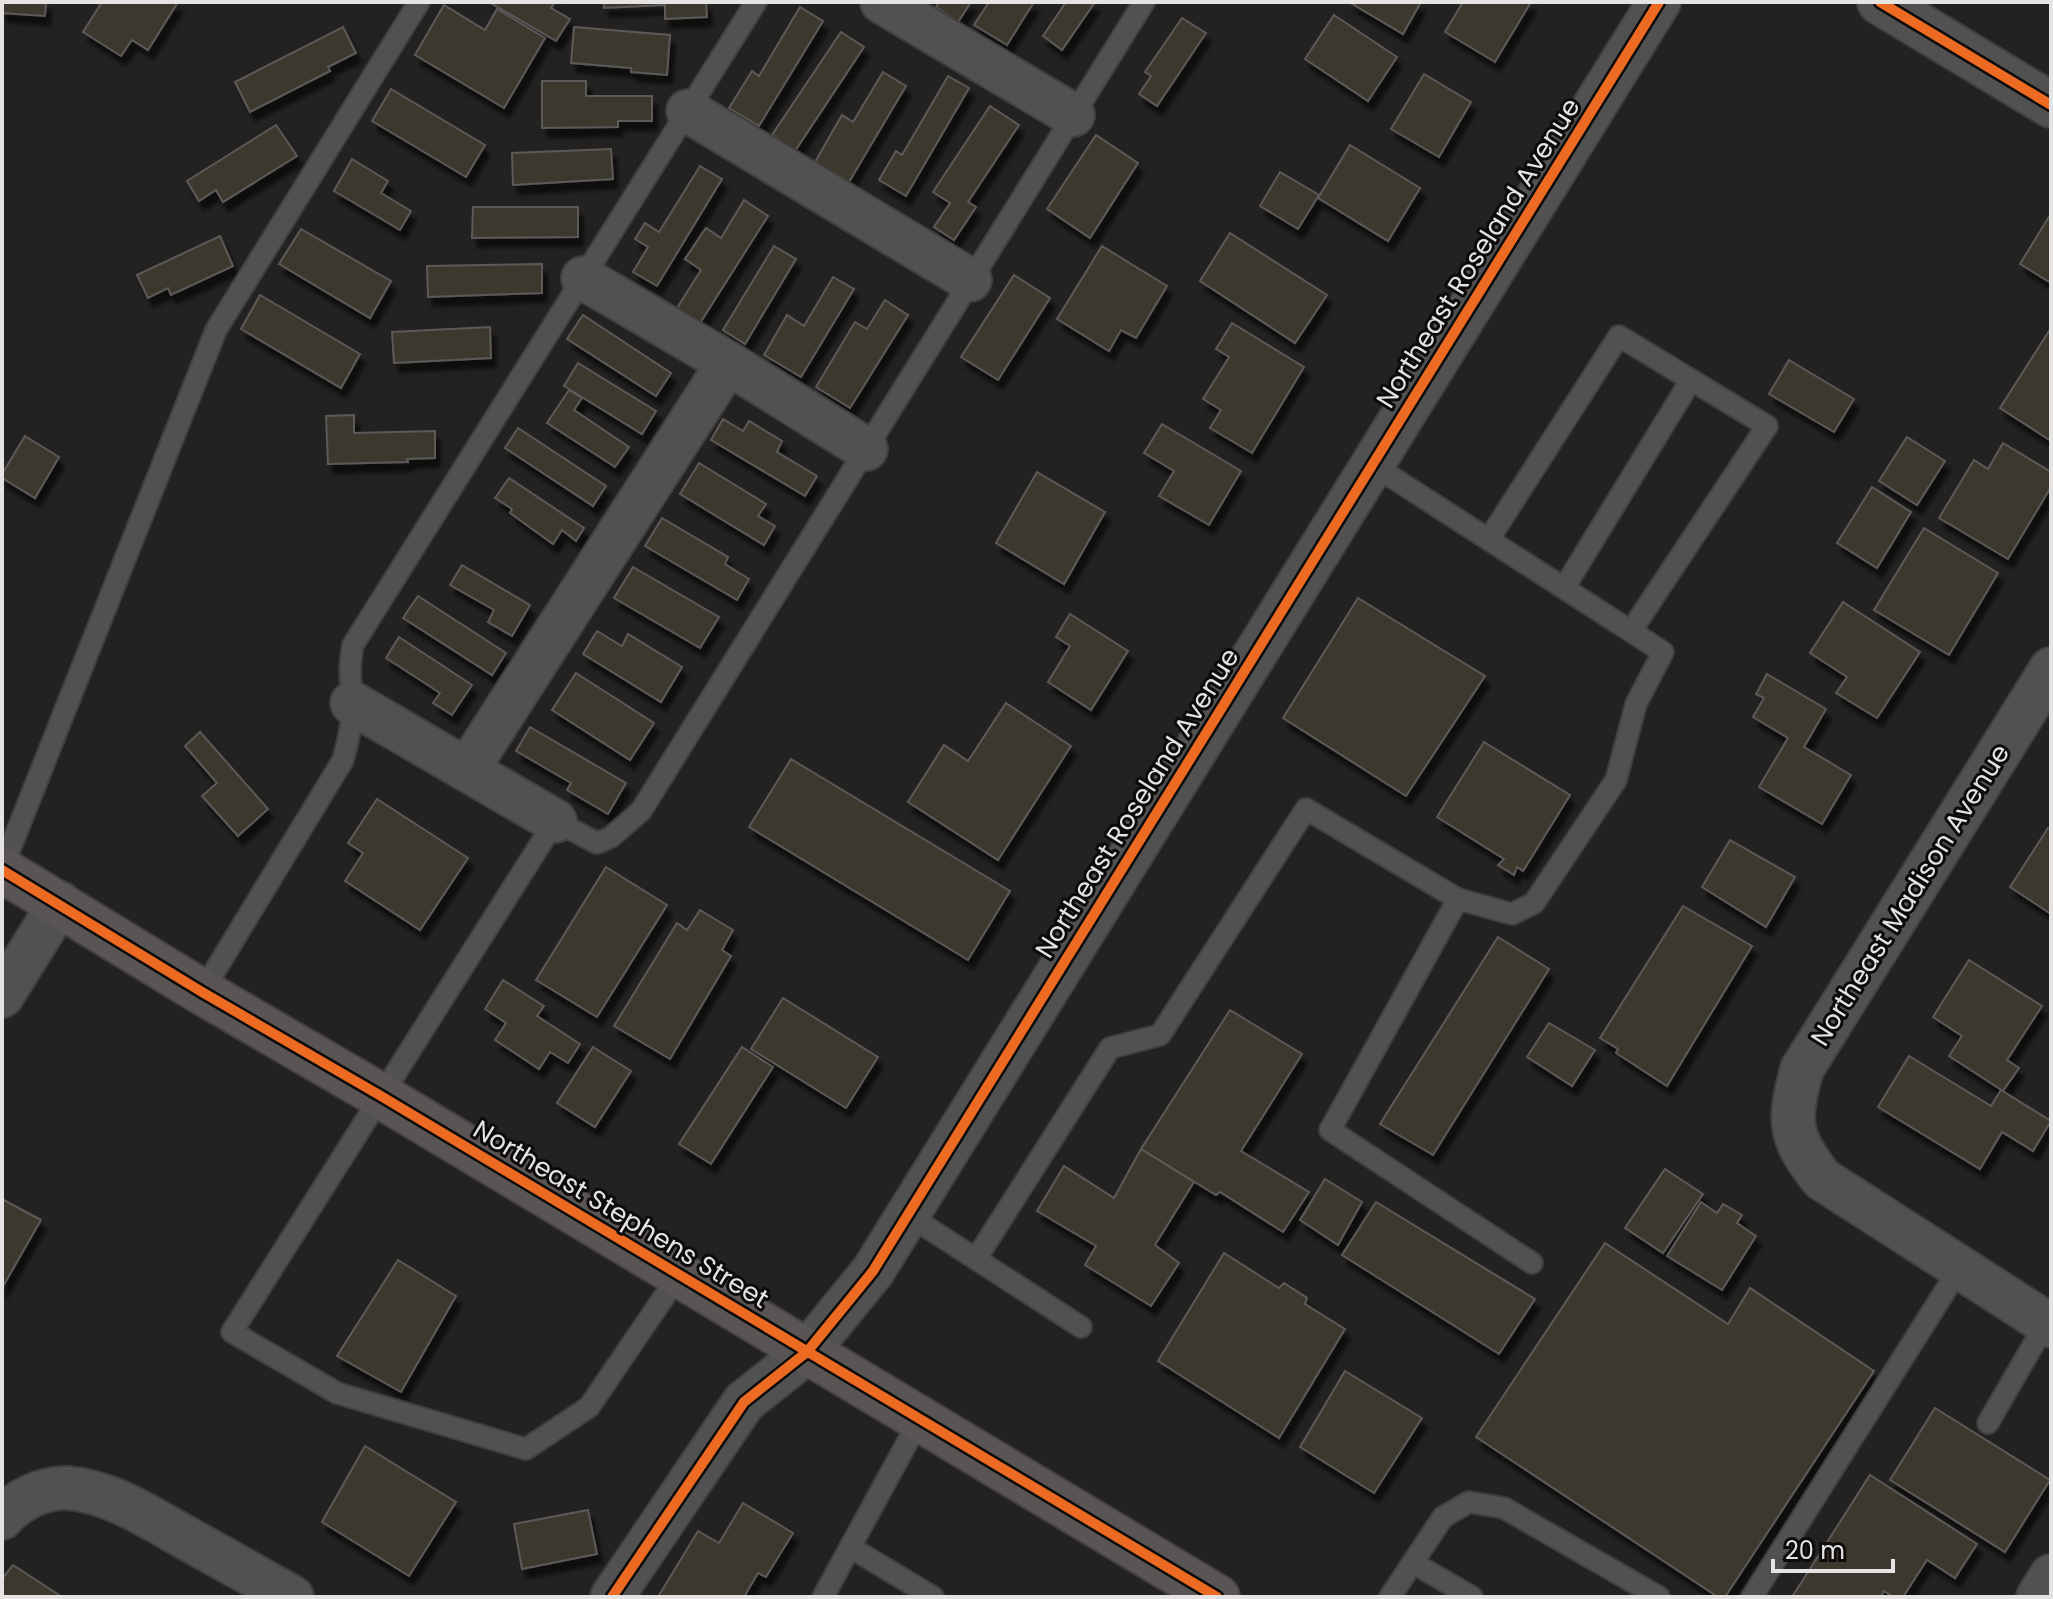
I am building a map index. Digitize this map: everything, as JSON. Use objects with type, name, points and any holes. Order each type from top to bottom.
[{"type":"main road","name":"Northeast Stephens Street","points":[[2,870],[1217,1597]]},
{"type":"street","points":[[882,2],[1073,115]]},
{"type":"street","name":"Northeast Roseland Avenue","points":[[612,1597],[744,1402],[807,1352],[873,1271],[1659,2]]},
{"type":"street","points":[[1880,2],[2051,105]]},
{"type":"street","points":[[688,111],[970,280]]},
{"type":"street","points":[[583,278],[866,449]]},
{"type":"street","points":[[467,770],[728,363]]},
{"type":"street","name":"Northeast Madison Avenue","points":[[1959,1269],[1822,1179],[1805,1157],[1792,1129],[1794,1100],[1802,1069],[2051,669]]},
{"type":"street","points":[[352,703],[555,821]]},
{"type":"street","points":[[2,996],[60,903]]},
{"type":"street","points":[[1959,1269],[2049,1325]]},
{"type":"street","points":[[2,1518],[10,1508],[39,1493],[65,1488],[97,1494],[133,1508],[292,1597]]},
{"type":"street","points":[[2038,1597],[2051,1576]]},
{"type":"lane","points":[[2,870],[216,330],[419,2]]},
{"type":"lane","points":[[202,992],[343,760],[350,730],[352,703],[348,672],[353,645],[756,2]]},
{"type":"lane","points":[[679,1275],[589,1407],[526,1449],[337,1393],[232,1332],[555,821],[597,843],[611,837],[641,811],[1144,2]]},
{"type":"lane","points":[[1489,539],[1619,336],[1767,426],[1631,631]]},
{"type":"lane","points":[[1564,588],[1691,380]]},
{"type":"lane","points":[[976,1259],[1110,1048],[1160,1035],[1306,809],[1458,899],[1512,914],[1534,903],[1616,780],[1636,704],[1663,652],[1373,465]]},
{"type":"lane","points":[[1458,899],[1330,1130],[1532,1263]]},
{"type":"lane","points":[[908,1215],[1081,1327]]},
{"type":"lane","points":[[1752,1597],[1959,1269]]},
{"type":"lane","points":[[1988,1423],[2049,1325]]},
{"type":"lane","points":[[823,1597],[920,1419]]},
{"type":"lane","points":[[1390,1597],[1443,1517],[1469,1502],[1504,1508],[1659,1597]]},
{"type":"lane","points":[[850,1547],[933,1597]]},
{"type":"lane","points":[[1413,1563],[1472,1597]]},
{"type":"building","points":[[2,2],[46,2],[45,16],[2,13]]},
{"type":"building","points":[[102,2],[178,2],[148,50],[132,40],[121,56],[83,32]]},
{"type":"building","points":[[489,2],[555,2],[551,8],[570,19],[556,41]]},
{"type":"building","points":[[604,2],[706,2],[707,17],[665,19],[665,5],[604,8]]},
{"type":"building","points":[[939,2],[971,2],[958,22],[936,7]]},
{"type":"building","points":[[989,2],[1034,2],[1007,45],[974,25]]},
{"type":"building","points":[[1066,2],[1095,2],[1062,50],[1043,36]]},
{"type":"building","points":[[1349,2],[1421,2],[1403,34]]},
{"type":"building","points":[[1463,2],[1531,2],[1495,62],[1445,32]]},
{"type":"building","points":[[444,5],[485,30],[497,9],[545,38],[504,108],[415,55]]},
{"type":"building","points":[[800,7],[823,21],[759,126],[729,108],[752,71],[759,76]]},
{"type":"building","points":[[1334,15],[1397,57],[1368,101],[1305,59]]},
{"type":"building","points":[[1182,18],[1206,33],[1157,106],[1139,94],[1151,76],[1145,72]]},
{"type":"building","points":[[343,27],[356,53],[328,67],[330,71],[250,112],[235,82]]},
{"type":"building","points":[[574,27],[670,35],[667,75],[631,72],[631,68],[571,63]]},
{"type":"building","points":[[841,32],[864,47],[795,151],[772,135]]},
{"type":"building","points":[[883,72],[906,86],[849,182],[815,162],[842,115],[853,122]]},
{"type":"building","points":[[1424,74],[1471,102],[1439,157],[1391,129]]},
{"type":"building","points":[[948,76],[969,88],[906,196],[879,180],[896,151],[902,155]]},
{"type":"building","points":[[542,81],[586,81],[586,96],[652,96],[652,121],[618,121],[618,127],[542,128]]},
{"type":"building","points":[[391,89],[485,145],[466,177],[372,121]]},
{"type":"building","points":[[990,106],[1019,125],[968,202],[976,207],[954,240],[934,227],[950,203],[933,192]]},
{"type":"building","points":[[276,125],[297,156],[223,202],[216,190],[199,201],[187,181]]},
{"type":"building","points":[[1096,135],[1138,163],[1090,238],[1047,209]]},
{"type":"building","points":[[1350,145],[1420,188],[1388,241],[1318,198]]},
{"type":"building","points":[[611,149],[613,179],[513,185],[512,153]]},
{"type":"building","points":[[352,159],[388,181],[381,193],[411,211],[400,230],[334,191]]},
{"type":"building","points":[[700,166],[722,179],[657,286],[633,272],[648,247],[635,239],[645,223],[659,232]]},
{"type":"building","points":[[1280,172],[1319,195],[1298,229],[1260,206]]},
{"type":"building","points":[[744,200],[768,216],[700,323],[677,308],[701,270],[685,259],[706,228],[721,238]]},
{"type":"building","points":[[473,207],[578,207],[578,237],[472,238]]},
{"type":"building","points":[[2051,215],[2051,283],[2020,264]]},
{"type":"building","points":[[301,229],[391,281],[370,318],[279,264]]},
{"type":"building","points":[[1230,233],[1327,295],[1295,343],[1200,281]]},
{"type":"building","points":[[220,236],[233,266],[171,295],[168,288],[148,298],[137,275]]},
{"type":"building","points":[[774,246],[796,259],[745,344],[723,330]]},
{"type":"building","points":[[1102,246],[1167,286],[1136,338],[1121,330],[1109,351],[1057,319]]},
{"type":"building","points":[[542,264],[542,293],[428,297],[427,266]]},
{"type":"building","points":[[1014,275],[1050,298],[998,380],[961,357]]},
{"type":"building","points":[[833,277],[854,289],[801,377],[764,355],[787,315],[804,326]]},
{"type":"building","points":[[260,295],[360,354],[341,388],[241,329]]},
{"type":"building","points":[[885,300],[908,315],[850,408],[816,387],[855,322],[867,329]]},
{"type":"building","points":[[583,315],[671,373],[656,396],[567,339]]},
{"type":"building","points":[[1232,323],[1304,367],[1252,453],[1210,428],[1221,410],[1203,399],[1229,357],[1216,349]]},
{"type":"building","points":[[490,327],[491,358],[394,363],[392,332]]},
{"type":"building","points":[[2051,332],[2051,441],[2000,408]]},
{"type":"building","points":[[1789,360],[1854,399],[1834,432],[1769,394]]},
{"type":"building","points":[[578,363],[656,411],[642,434],[564,386]]},
{"type":"building","points":[[569,390],[582,398],[574,410],[629,447],[615,467],[547,423]]},
{"type":"building","points":[[354,415],[354,433],[435,431],[435,458],[407,459],[408,462],[328,464],[326,416]]},
{"type":"building","points":[[723,419],[743,431],[749,421],[782,441],[777,452],[817,476],[805,496],[711,440]]},
{"type":"building","points":[[1162,424],[1241,471],[1209,525],[1159,496],[1174,471],[1144,453]]},
{"type":"building","points":[[518,428],[606,486],[593,506],[505,448]]},
{"type":"building","points":[[25,436],[59,457],[35,498],[2,478]]},
{"type":"building","points":[[1907,437],[1945,461],[1917,505],[1879,481]]},
{"type":"building","points":[[2003,443],[2051,472],[2051,487],[2008,559],[1939,518],[1974,460],[1988,469]]},
{"type":"building","points":[[699,463],[766,504],[758,516],[775,526],[764,545],[680,494]]},
{"type":"building","points":[[1037,472],[1105,512],[1064,584],[996,543]]},
{"type":"building","points":[[509,478],[584,528],[576,541],[562,530],[553,544],[510,513],[512,509],[495,498]]},
{"type":"building","points":[[1872,487],[1911,512],[1877,568],[1837,543]]},
{"type":"building","points":[[662,518],[728,557],[725,564],[749,579],[737,600],[645,546]]},
{"type":"building","points":[[1924,528],[1998,573],[1949,655],[1874,610]]},
{"type":"building","points":[[462,565],[530,605],[512,636],[488,622],[494,610],[450,585]]},
{"type":"building","points":[[633,567],[719,617],[700,648],[614,598]]},
{"type":"building","points":[[418,596],[506,653],[492,675],[403,618]]},
{"type":"building","points":[[1358,598],[1485,676],[1406,796],[1283,718]]},
{"type":"building","points":[[1843,602],[1920,652],[1877,718],[1836,693],[1847,677],[1810,653]]},
{"type":"building","points":[[1070,614],[1128,651],[1091,710],[1048,682],[1070,646],[1056,637]]},
{"type":"building","points":[[597,631],[622,646],[628,634],[682,667],[661,702],[583,654]]},
{"type":"building","points":[[399,637],[472,685],[452,715],[433,703],[440,693],[386,658]]},
{"type":"building","points":[[576,673],[654,723],[630,760],[552,710]]},
{"type":"building","points":[[1767,674],[1826,709],[1804,747],[1851,775],[1822,824],[1759,787],[1788,738],[1753,717],[1764,698],[1756,694]]},
{"type":"building","points":[[1006,703],[1071,746],[998,860],[908,802],[944,745],[968,761]]},
{"type":"building","points":[[530,727],[626,783],[608,814],[567,790],[571,783],[516,751]]},
{"type":"building","points":[[200,732],[268,809],[238,836],[202,796],[217,783],[185,746]]},
{"type":"building","points":[[1484,742],[1570,795],[1523,871],[1517,867],[1514,875],[1498,865],[1504,859],[1437,817]]},
{"type":"building","points":[[791,759],[1010,891],[968,960],[749,827]]},
{"type":"building","points":[[377,799],[468,858],[420,930],[345,881],[363,853],[348,843]]},
{"type":"building","points":[[2048,828],[2051,830],[2051,914],[2010,887]]},
{"type":"building","points":[[1730,840],[1795,877],[1766,927],[1702,887]]},
{"type":"building","points":[[606,867],[667,905],[597,1017],[536,980]]},
{"type":"building","points":[[1683,906],[1752,946],[1667,1086],[1616,1053],[1618,1049],[1600,1038]]},
{"type":"building","points":[[700,910],[733,930],[722,950],[731,956],[670,1059],[614,1026],[677,923],[687,930]]},
{"type":"building","points":[[1498,937],[1549,969],[1433,1155],[1380,1124]]},
{"type":"building","points":[[1969,960],[2042,1006],[2007,1060],[2019,1068],[2003,1091],[1949,1056],[1962,1036],[1933,1017]]},
{"type":"building","points":[[503,980],[544,1006],[537,1016],[580,1044],[568,1063],[550,1052],[539,1069],[495,1040],[506,1023],[485,1009]]},
{"type":"building","points":[[783,998],[878,1057],[846,1108],[751,1049]]},
{"type":"building","points":[[1230,1010],[1302,1054],[1241,1151],[1309,1192],[1283,1232],[1220,1192],[1216,1195],[1141,1149]]},
{"type":"building","points":[[1549,1023],[1595,1050],[1572,1086],[1527,1057]]},
{"type":"building","points":[[593,1047],[631,1071],[595,1127],[557,1103]]},
{"type":"building","points":[[742,1047],[773,1067],[711,1164],[679,1144]]},
{"type":"building","points":[[1909,1056],[1991,1106],[2001,1090],[2051,1121],[2033,1151],[2002,1132],[1980,1169],[1878,1107]]},
{"type":"building","points":[[1141,1149],[1194,1182],[1155,1245],[1179,1263],[1151,1306],[1085,1265],[1096,1246],[1037,1211],[1064,1166],[1114,1198]]},
{"type":"building","points":[[1665,1169],[1703,1194],[1663,1253],[1625,1228]]},
{"type":"building","points":[[1325,1179],[1362,1202],[1338,1245],[1300,1220]]},
{"type":"building","points":[[2,1199],[41,1220],[2,1288]]},
{"type":"building","points":[[1376,1202],[1535,1299],[1499,1354],[1342,1255]]},
{"type":"building","points":[[1701,1202],[1717,1213],[1723,1204],[1742,1215],[1737,1223],[1756,1236],[1722,1290],[1667,1256]]},
{"type":"building","points":[[1605,1243],[1728,1324],[1750,1288],[1874,1371],[1725,1597],[1718,1597],[1476,1437]]},
{"type":"building","points":[[1224,1253],[1279,1288],[1284,1283],[1307,1298],[1305,1304],[1345,1329],[1279,1438],[1158,1361]]},
{"type":"building","points":[[398,1260],[456,1296],[401,1392],[337,1356]]},
{"type":"building","points":[[1345,1371],[1422,1418],[1374,1493],[1300,1447]]},
{"type":"building","points":[[1935,1408],[2050,1480],[2005,1552],[1890,1480]]},
{"type":"building","points":[[365,1446],[456,1502],[409,1576],[322,1522]]},
{"type":"building","points":[[1870,1475],[1977,1544],[1955,1578],[1927,1560],[1903,1597],[1893,1597],[1884,1591],[1881,1597],[1792,1597]]},
{"type":"building","points":[[743,1503],[793,1533],[766,1577],[758,1573],[744,1597],[658,1597],[698,1531],[719,1543]]},
{"type":"building","points":[[588,1510],[597,1554],[522,1569],[514,1524]]},
{"type":"building","points":[[13,1565],[62,1597],[2,1597],[2,1579]]},
{"type":"cycle path","points":[[612,1597],[744,1402],[807,1352],[873,1271],[1659,2]]},
{"type":"cycle path","points":[[1880,2],[2051,105]]},
{"type":"cycle path","points":[[2,870],[1217,1597]]}]
